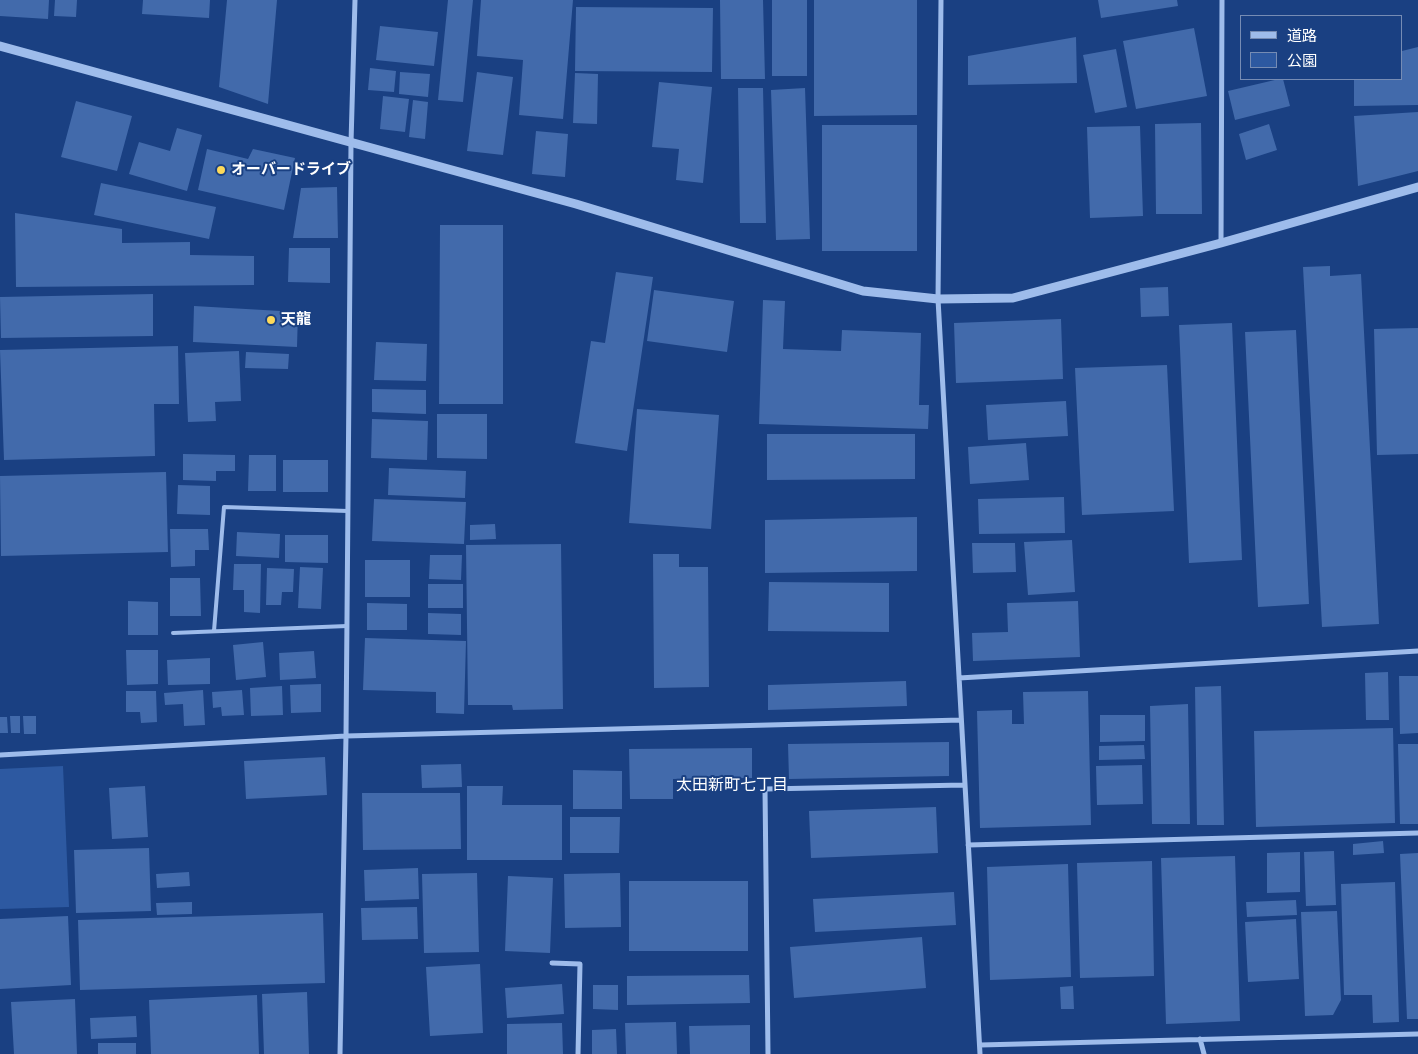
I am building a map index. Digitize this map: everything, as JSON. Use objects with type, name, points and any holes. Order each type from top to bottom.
[{"type":"street","points":[[340,1054],[346,736],[351,143],[355,0]]},
{"type":"street","points":[[942,0],[938,299],[980,1054]]},
{"type":"street","points":[[1221,243],[1222,0]]},
{"type":"street","points":[[0,46],[576,204],[864,291],[938,299],[1013,298],[1221,243],[1418,187]]},
{"type":"street","points":[[959,678],[1418,651]]},
{"type":"street","points":[[0,755],[346,736],[961,720]]},
{"type":"street","points":[[768,1054],[765,789],[964,785]]},
{"type":"street","points":[[968,844],[1418,833]]},
{"type":"street","points":[[552,963],[580,964],[578,1054]]},
{"type":"street","points":[[980,1045],[1418,1034]]},
{"type":"street","points":[[1200,1039],[1204,1054]]},
{"type":"lane","points":[[214,631],[224,508],[348,511]]},
{"type":"lane","points":[[172,633],[346,626]]},
{"type":"green space","points":[[63,766],[69,907],[0,909],[0,769]]},
{"type":"building","points":[[0,0],[49,0],[48,19],[0,16]]},
{"type":"building","points":[[55,0],[77,0],[76,17],[54,16]]},
{"type":"building","points":[[143,0],[210,0],[209,18],[142,14]]},
{"type":"building","points":[[227,0],[277,0],[268,104],[219,87]]},
{"type":"building","points":[[448,0],[473,0],[463,102],[438,100]]},
{"type":"building","points":[[481,0],[573,0],[563,119],[519,115],[523,60],[477,56]]},
{"type":"building","points":[[720,0],[763,0],[765,79],[721,79]]},
{"type":"building","points":[[772,0],[807,0],[807,76],[772,76]]},
{"type":"building","points":[[814,0],[917,0],[917,115],[814,116]]},
{"type":"building","points":[[1098,0],[1177,0],[1178,6],[1101,18]]},
{"type":"building","points":[[576,7],[713,8],[712,72],[575,71]]},
{"type":"building","points":[[380,26],[438,32],[434,66],[376,60]]},
{"type":"building","points":[[1194,28],[1207,96],[1136,109],[1123,41]]},
{"type":"building","points":[[1076,37],[1077,83],[968,85],[968,56]]},
{"type":"building","points":[[1418,47],[1418,105],[1354,106],[1354,80],[1403,80],[1403,51]]},
{"type":"building","points":[[1116,49],[1127,107],[1095,113],[1083,55]]},
{"type":"building","points":[[370,68],[396,71],[394,92],[368,90]]},
{"type":"building","points":[[400,72],[430,74],[428,97],[399,94]]},
{"type":"building","points":[[477,72],[513,77],[503,155],[467,151]]},
{"type":"building","points":[[575,73],[598,74],[597,124],[573,123]]},
{"type":"building","points":[[1275,80],[1283,80],[1290,106],[1235,120],[1228,91]]},
{"type":"building","points":[[659,82],[712,87],[703,183],[676,180],[679,149],[652,147]]},
{"type":"building","points":[[738,88],[763,88],[766,223],[740,223]]},
{"type":"building","points":[[805,88],[810,239],[776,240],[771,90]]},
{"type":"building","points":[[383,96],[409,99],[405,132],[380,129]]},
{"type":"building","points":[[413,100],[428,102],[425,139],[409,137]]},
{"type":"building","points":[[76,101],[132,116],[117,171],[61,157]]},
{"type":"building","points":[[1418,112],[1418,171],[1358,186],[1354,116]]},
{"type":"building","points":[[1201,123],[1202,214],[1156,214],[1155,124]]},
{"type":"building","points":[[1269,124],[1277,150],[1246,160],[1239,134]]},
{"type":"building","points":[[822,125],[917,125],[917,251],[822,251]]},
{"type":"building","points":[[1140,126],[1143,216],[1090,218],[1087,127]]},
{"type":"building","points":[[177,128],[202,135],[187,191],[129,174],[139,142],[170,151]]},
{"type":"building","points":[[536,131],[568,134],[565,177],[532,174]]},
{"type":"building","points":[[207,149],[248,159],[253,149],[295,158],[284,210],[198,190]]},
{"type":"building","points":[[101,183],[216,207],[209,239],[94,215]]},
{"type":"building","points":[[337,187],[338,238],[293,238],[301,188]]},
{"type":"building","points":[[15,213],[122,229],[122,243],[190,242],[190,255],[254,256],[254,285],[16,287]]},
{"type":"building","points":[[440,225],[503,225],[503,404],[439,404]]},
{"type":"building","points":[[289,248],[330,248],[330,283],[288,282]]},
{"type":"building","points":[[1330,266],[1330,276],[1361,274],[1379,624],[1322,627],[1303,267]]},
{"type":"building","points":[[616,272],[653,277],[627,451],[575,443],[591,341],[605,343]]},
{"type":"building","points":[[1168,287],[1169,316],[1141,317],[1140,288]]},
{"type":"building","points":[[654,290],[734,301],[727,352],[647,341]]},
{"type":"building","points":[[153,294],[153,336],[1,338],[0,297]]},
{"type":"building","points":[[763,300],[785,301],[783,349],[841,351],[842,330],[921,333],[919,405],[929,405],[928,429],[759,424]]},
{"type":"building","points":[[194,306],[298,312],[297,347],[193,342]]},
{"type":"building","points":[[1061,319],[1063,379],[956,383],[954,323]]},
{"type":"building","points":[[1232,323],[1242,560],[1189,563],[1179,325]]},
{"type":"building","points":[[1418,328],[1418,454],[1377,455],[1374,329]]},
{"type":"building","points":[[1296,330],[1309,604],[1258,607],[1245,332]]},
{"type":"building","points":[[376,342],[427,344],[426,381],[374,380]]},
{"type":"building","points":[[178,346],[179,404],[154,404],[155,456],[4,460],[0,350]]},
{"type":"building","points":[[239,351],[241,401],[215,402],[216,421],[188,422],[185,353]]},
{"type":"building","points":[[246,352],[289,354],[288,369],[245,368]]},
{"type":"building","points":[[1167,365],[1174,511],[1082,515],[1075,368]]},
{"type":"building","points":[[372,389],[426,390],[426,414],[372,412]]},
{"type":"building","points":[[1066,401],[1068,436],[988,440],[986,405]]},
{"type":"building","points":[[637,409],[719,415],[711,529],[629,523]]},
{"type":"building","points":[[437,414],[487,414],[487,459],[437,458]]},
{"type":"building","points":[[372,419],[428,421],[427,460],[371,458]]},
{"type":"building","points":[[767,434],[915,434],[915,479],[767,480]]},
{"type":"building","points":[[1026,443],[1029,480],[970,484],[968,447]]},
{"type":"building","points":[[183,454],[235,455],[235,471],[216,471],[216,481],[183,480]]},
{"type":"building","points":[[249,455],[276,455],[276,491],[248,491]]},
{"type":"building","points":[[283,460],[328,460],[328,492],[283,492]]},
{"type":"building","points":[[389,468],[466,471],[465,498],[388,495]]},
{"type":"building","points":[[166,472],[168,552],[1,556],[0,476]]},
{"type":"building","points":[[178,485],[210,486],[210,515],[177,514]]},
{"type":"building","points":[[1064,497],[1065,533],[979,534],[978,499]]},
{"type":"building","points":[[374,499],[466,502],[464,544],[372,541]]},
{"type":"building","points":[[917,517],[917,571],[765,573],[765,520]]},
{"type":"building","points":[[495,524],[496,539],[470,540],[470,525]]},
{"type":"building","points":[[170,529],[208,529],[209,550],[195,550],[195,566],[171,567]]},
{"type":"building","points":[[237,532],[280,534],[279,558],[236,556]]},
{"type":"building","points":[[285,535],[328,535],[328,563],[285,562]]},
{"type":"building","points":[[1072,540],[1075,592],[1028,595],[1024,542]]},
{"type":"building","points":[[972,543],[1015,543],[1016,572],[973,573]]},
{"type":"building","points":[[561,544],[563,709],[513,710],[512,705],[468,705],[466,545]]},
{"type":"building","points":[[653,554],[679,554],[679,567],[708,567],[709,687],[654,688]]},
{"type":"building","points":[[430,555],[462,555],[461,580],[429,579]]},
{"type":"building","points":[[365,560],[410,560],[410,597],[365,597]]},
{"type":"building","points":[[234,564],[261,564],[260,613],[244,612],[244,590],[233,590]]},
{"type":"building","points":[[300,567],[323,568],[321,609],[298,608]]},
{"type":"building","points":[[267,568],[294,569],[293,592],[282,592],[281,605],[266,605]]},
{"type":"building","points":[[170,578],[200,578],[201,616],[170,616]]},
{"type":"building","points":[[769,582],[889,583],[889,632],[768,631]]},
{"type":"building","points":[[428,584],[463,584],[463,608],[428,608]]},
{"type":"building","points":[[128,601],[158,602],[158,635],[128,635]]},
{"type":"building","points":[[1078,601],[1080,657],[973,661],[972,633],[1008,632],[1007,603]]},
{"type":"building","points":[[367,603],[407,604],[407,630],[367,630]]},
{"type":"building","points":[[428,613],[461,614],[461,635],[428,634]]},
{"type":"building","points":[[365,638],[466,641],[464,714],[436,713],[436,692],[363,690]]},
{"type":"building","points":[[263,642],[266,677],[236,680],[233,645]]},
{"type":"building","points":[[126,650],[158,650],[158,684],[127,685]]},
{"type":"building","points":[[314,651],[316,678],[280,680],[279,653]]},
{"type":"building","points":[[210,658],[210,684],[168,685],[167,660]]},
{"type":"building","points":[[1388,672],[1389,720],[1366,720],[1365,673]]},
{"type":"building","points":[[1399,676],[1418,676],[1418,733],[1400,734]]},
{"type":"building","points":[[906,681],[907,706],[768,710],[768,685]]},
{"type":"building","points":[[321,684],[321,712],[291,713],[290,685]]},
{"type":"building","points":[[282,686],[283,715],[251,716],[250,688]]},
{"type":"building","points":[[1221,686],[1224,825],[1197,825],[1195,687]]},
{"type":"building","points":[[203,690],[205,725],[184,726],[183,704],[165,705],[164,693]]},
{"type":"building","points":[[242,690],[244,715],[222,716],[221,707],[213,708],[212,692]]},
{"type":"building","points":[[126,691],[156,691],[157,722],[141,723],[140,712],[126,712]]},
{"type":"building","points":[[1088,691],[1091,825],[980,828],[977,711],[1012,710],[1012,724],[1024,724],[1023,692]]},
{"type":"building","points":[[1188,704],[1190,824],[1152,824],[1150,706]]},
{"type":"building","points":[[1100,715],[1145,715],[1145,741],[1100,742]]},
{"type":"building","points":[[10,716],[20,716],[20,733],[11,733]]},
{"type":"building","points":[[23,716],[36,716],[36,734],[24,734]]},
{"type":"building","points":[[0,717],[7,717],[8,733],[0,733]]},
{"type":"building","points":[[1393,728],[1395,823],[1256,827],[1254,731]]},
{"type":"building","points":[[949,742],[949,776],[789,779],[788,744]]},
{"type":"building","points":[[1398,744],[1418,744],[1418,824],[1400,824]]},
{"type":"building","points":[[1144,745],[1145,759],[1099,760],[1099,746]]},
{"type":"building","points":[[752,748],[752,778],[673,779],[673,799],[630,799],[629,749]]},
{"type":"building","points":[[325,757],[327,795],[246,799],[244,761]]},
{"type":"building","points":[[461,764],[462,787],[422,788],[421,765]]},
{"type":"building","points":[[1142,765],[1143,804],[1097,805],[1096,766]]},
{"type":"building","points":[[573,770],[622,771],[622,809],[573,809]]},
{"type":"building","points":[[145,786],[148,837],[112,839],[109,788]]},
{"type":"building","points":[[467,786],[503,786],[502,805],[562,805],[562,860],[467,860]]},
{"type":"building","points":[[362,793],[460,793],[461,849],[363,850]]},
{"type":"building","points":[[936,807],[938,853],[811,858],[809,811]]},
{"type":"building","points":[[570,817],[620,817],[619,853],[570,853]]},
{"type":"building","points":[[1383,841],[1384,853],[1353,855],[1353,844]]},
{"type":"building","points":[[149,848],[151,911],[76,913],[74,850]]},
{"type":"building","points":[[1334,851],[1336,905],[1306,906],[1304,852]]},
{"type":"building","points":[[1300,852],[1300,892],[1267,893],[1267,853]]},
{"type":"building","points":[[1418,853],[1418,1019],[1407,1019],[1400,854]]},
{"type":"building","points":[[1235,856],[1240,1021],[1166,1024],[1161,858]]},
{"type":"building","points":[[1152,861],[1154,976],[1080,978],[1077,863]]},
{"type":"building","points":[[1068,864],[1071,977],[990,980],[987,867]]},
{"type":"building","points":[[418,868],[419,899],[365,901],[364,870]]},
{"type":"building","points":[[189,872],[190,886],[157,888],[156,874]]},
{"type":"building","points":[[477,873],[479,952],[424,953],[422,874]]},
{"type":"building","points":[[620,873],[621,927],[565,928],[564,874]]},
{"type":"building","points":[[508,876],[553,878],[550,953],[505,951]]},
{"type":"building","points":[[629,881],[748,881],[748,951],[629,951]]},
{"type":"building","points":[[1395,882],[1399,1022],[1373,1023],[1372,995],[1344,995],[1341,884]]},
{"type":"building","points":[[954,892],[956,925],[815,932],[813,899]]},
{"type":"building","points":[[1296,900],[1297,915],[1247,917],[1246,902]]},
{"type":"building","points":[[192,902],[192,914],[157,915],[156,903]]},
{"type":"building","points":[[417,907],[418,939],[362,940],[361,908]]},
{"type":"building","points":[[1337,911],[1341,1000],[1333,1015],[1305,1016],[1301,912]]},
{"type":"building","points":[[323,913],[325,983],[80,990],[78,920]]},
{"type":"building","points":[[68,916],[71,985],[0,989],[0,919]]},
{"type":"building","points":[[1296,919],[1299,979],[1248,982],[1245,922]]},
{"type":"building","points":[[922,937],[926,988],[794,998],[790,947]]},
{"type":"building","points":[[480,964],[483,1033],[430,1036],[426,967]]},
{"type":"building","points":[[749,975],[750,1003],[627,1005],[627,976]]},
{"type":"building","points":[[562,984],[564,1014],[507,1018],[505,988]]},
{"type":"building","points":[[593,985],[618,985],[618,1010],[593,1009]]},
{"type":"building","points":[[1073,986],[1074,1009],[1061,1009],[1060,987]]},
{"type":"building","points":[[307,992],[309,1054],[264,1054],[262,994]]},
{"type":"building","points":[[257,995],[259,1054],[151,1054],[149,1000]]},
{"type":"building","points":[[75,999],[77,1054],[14,1054],[11,1002]]},
{"type":"building","points":[[136,1016],[137,1037],[91,1039],[90,1018]]},
{"type":"building","points":[[676,1022],[677,1054],[626,1054],[625,1023]]},
{"type":"building","points":[[562,1023],[563,1054],[507,1054],[507,1024]]},
{"type":"building","points":[[750,1025],[750,1054],[690,1054],[689,1026]]},
{"type":"building","points":[[616,1029],[617,1054],[592,1054],[592,1030]]},
{"type":"building","points":[[98,1043],[136,1043],[136,1054],[98,1054]]},
{"type":"place","name":"オーバードライブ","points":[[221,170]]},
{"type":"place","name":"天龍","points":[[271,320]]},
{"type":"district","name":"太田新町七丁目","points":[[732,785]]}]
